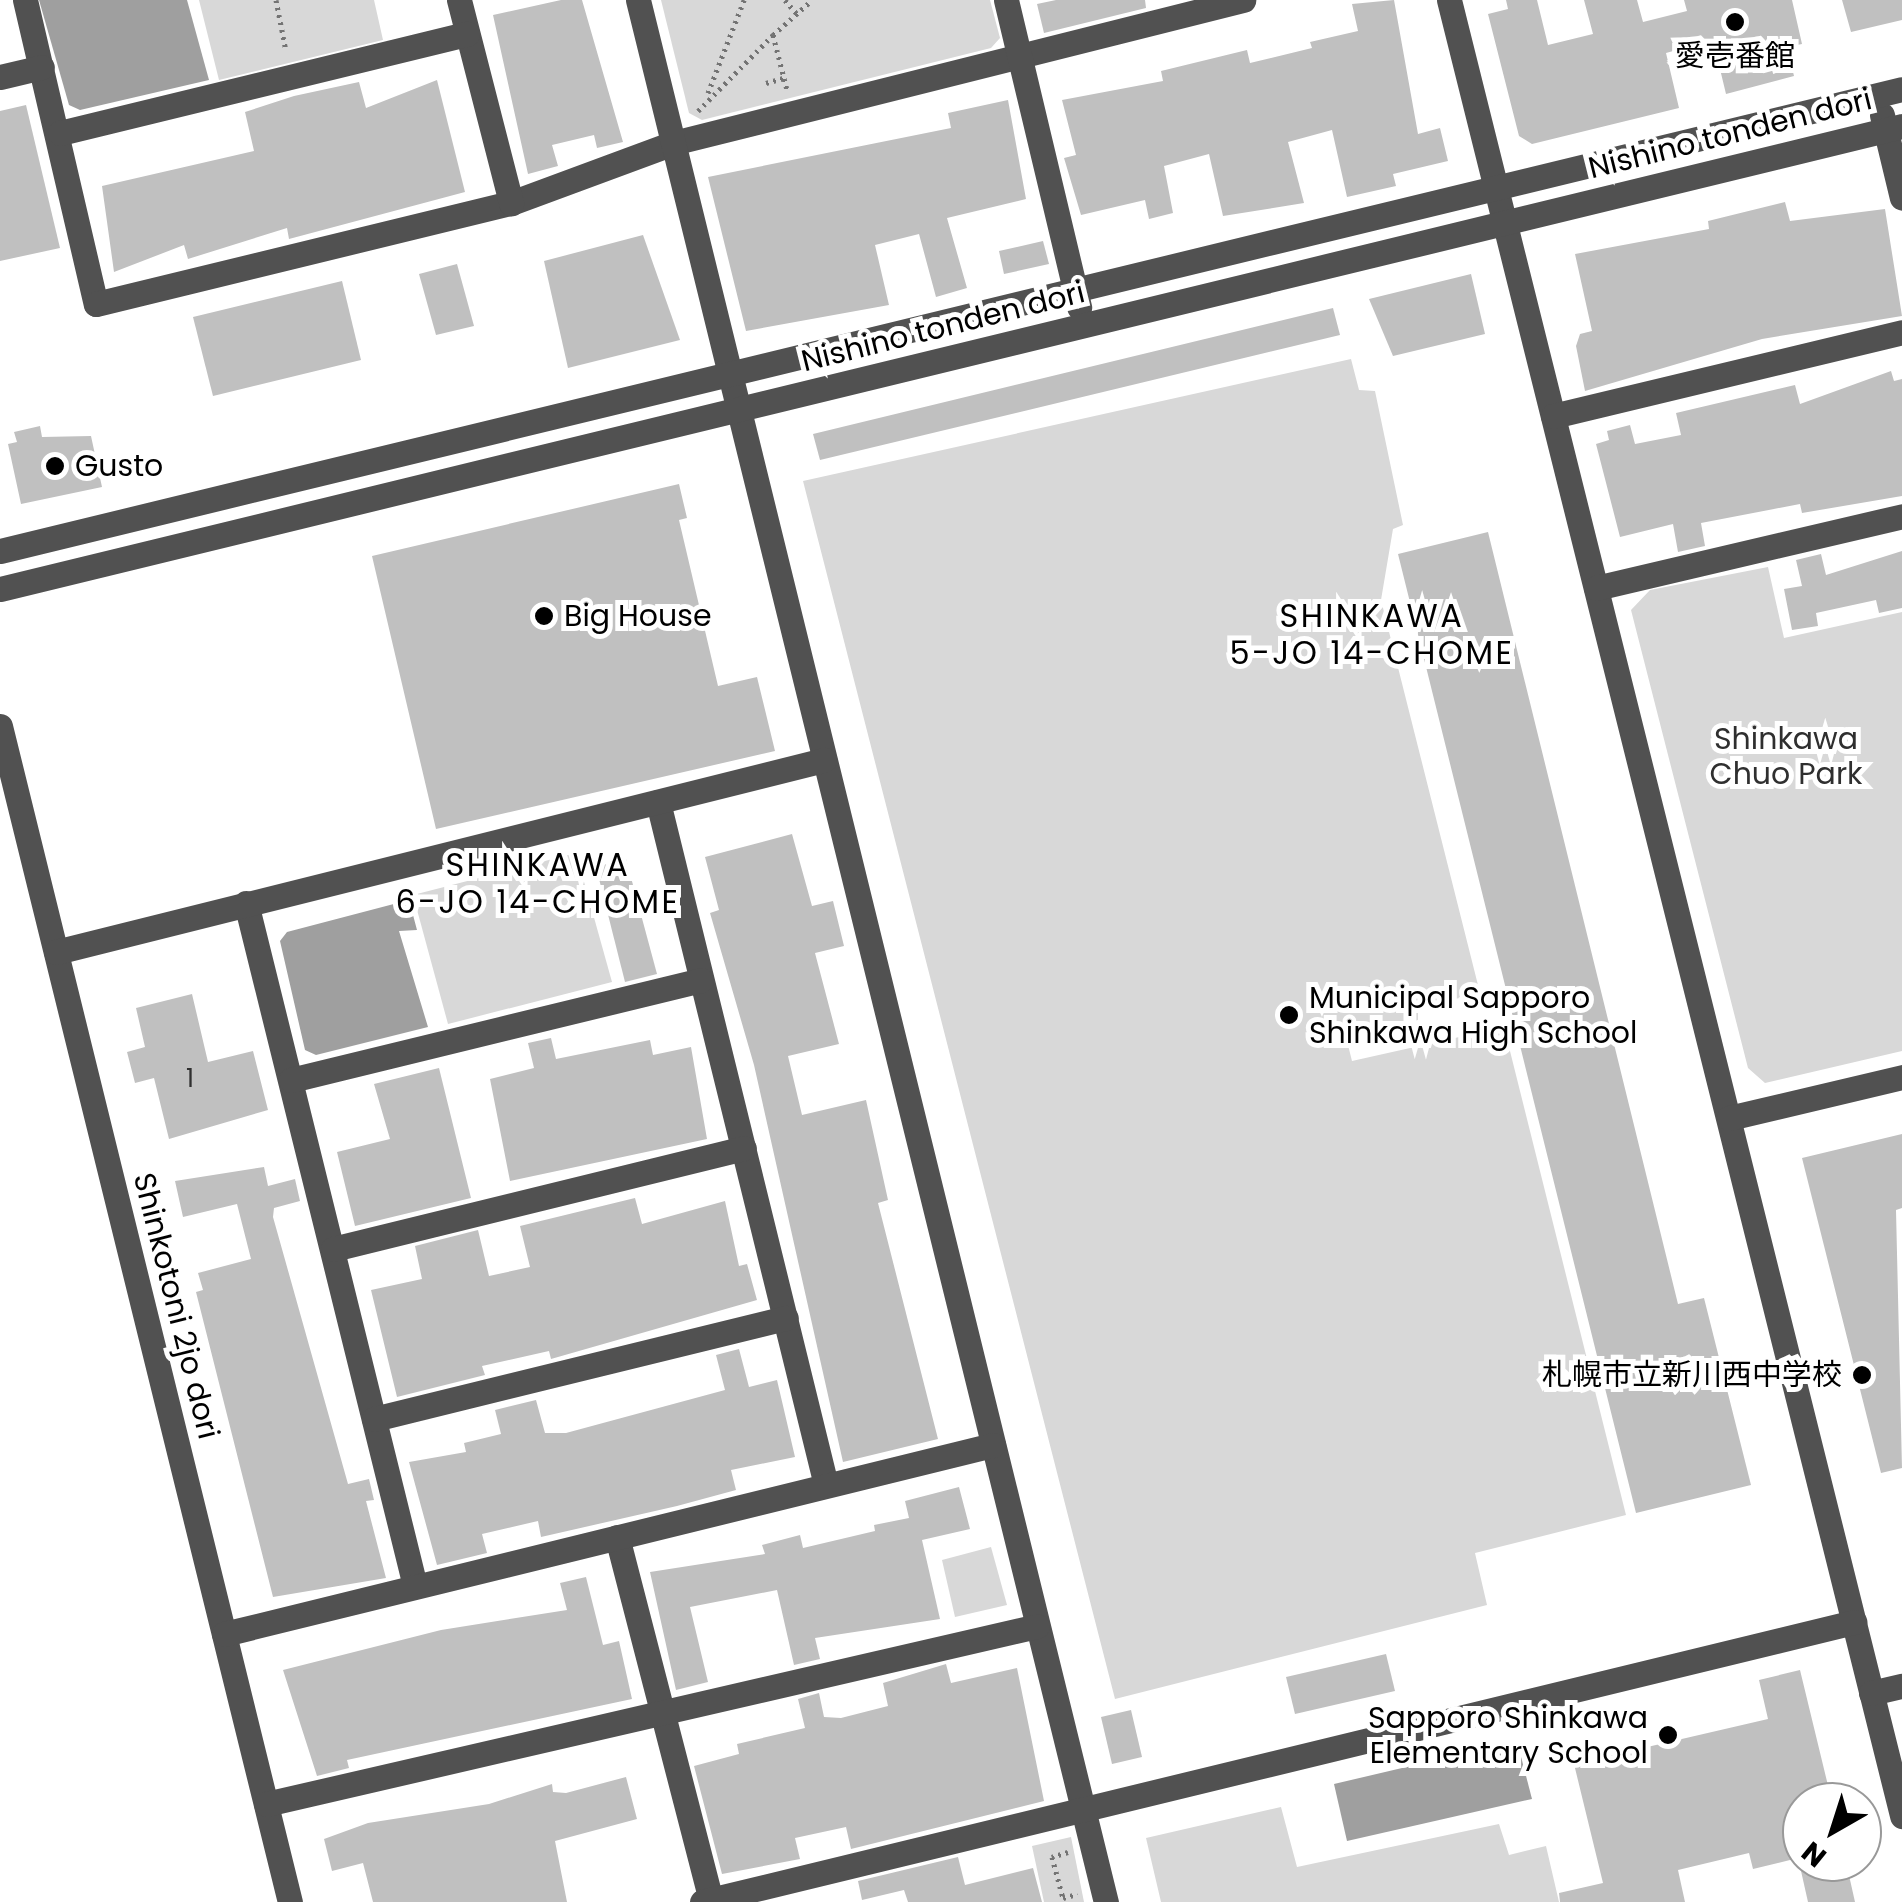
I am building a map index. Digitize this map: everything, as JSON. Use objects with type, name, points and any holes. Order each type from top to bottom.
[{"type":"street","points":[[25,0],[60,133],[96,304],[511,202],[673,143],[1018,52],[1243,0]]},
{"type":"street","points":[[459,0],[511,202]]},
{"type":"street","points":[[638,0],[1082,1807],[1095,1897]]},
{"type":"street","points":[[1006,0],[1084,326]]},
{"type":"street","points":[[1450,0],[1902,1816]]},
{"type":"street","points":[[60,133],[467,34]]},
{"type":"street","points":[[0,77],[42,67]]},
{"type":"street","name":"Nishino tonden dori","points":[[0,551],[1902,89]]},
{"type":"street","points":[[1876,95],[1894,128],[1902,198]]},
{"type":"street","name":"Nishino tonden dori","points":[[0,589],[1894,128]]},
{"type":"street","points":[[1553,416],[1902,332]]},
{"type":"street","points":[[1596,588],[1902,516]]},
{"type":"street","name":"Shinkotoni 2jo dori","points":[[0,726],[290,1902]]},
{"type":"street","points":[[56,952],[824,760]]},
{"type":"street","points":[[658,802],[826,1486]]},
{"type":"street","points":[[246,903],[416,1586]]},
{"type":"street","points":[[291,1080],[701,980]]},
{"type":"street","points":[[1730,1118],[1902,1077]]},
{"type":"street","points":[[332,1249],[744,1148]]},
{"type":"street","points":[[374,1419],[786,1318]]},
{"type":"street","points":[[224,1634],[992,1445]]},
{"type":"street","points":[[617,1537],[706,1901],[1854,1622]]},
{"type":"street","points":[[266,1804],[1037,1626]]},
{"type":"street","points":[[1871,1693],[1902,1686]]},
{"type":"path","points":[[276,0],[289,64]]},
{"type":"path","points":[[691,122],[706,96],[744,0]]},
{"type":"path","points":[[784,0],[797,14]]},
{"type":"path","points":[[706,96],[812,0]]},
{"type":"path","points":[[773,35],[788,98]]},
{"type":"path","points":[[766,83],[784,78]]},
{"type":"path","points":[[1076,1850],[1052,1856],[1062,1898],[1095,1897]]},
{"type":"green space","points":[[199,0],[374,0],[383,40],[219,80]]},
{"type":"green space","points":[[661,0],[990,0],[1000,38],[991,48],[702,120],[689,113]]},
{"type":"green space","name":"Municipal Sapporo Shinkawa High School","points":[[1351,359],[1359,390],[1375,391],[1403,525],[1393,529],[1381,600],[1480,993],[1418,1008],[1418,1020],[1346,1037],[1352,1061],[1504,1027],[1626,1515],[1475,1553],[1487,1605],[1115,1699],[803,481]]},
{"type":"green space","name":"Shinkawa Chuo Park","points":[[1768,567],[1784,638],[1902,612],[1902,1051],[1765,1083],[1748,1068],[1631,610],[1650,590]]},
{"type":"green space","points":[[576,853],[612,982],[448,1024],[413,895]]},
{"type":"green space","points":[[991,1547],[1007,1605],[955,1617],[942,1560]]},
{"type":"green space","points":[[1281,1807],[1297,1867],[1499,1824],[1509,1855],[1546,1846],[1559,1902],[1161,1902],[1146,1838]]},
{"type":"green space","points":[[1071,1837],[1084,1902],[1044,1902],[1032,1846]]},
{"type":"shaded area","points":[[39,0],[187,0],[209,80],[80,110],[69,105]]},
{"type":"shaded area","points":[[409,900],[417,930],[399,931],[428,1027],[316,1055],[305,1050],[280,941],[287,932]]},
{"type":"shaded area","points":[[1517,1741],[1532,1799],[1347,1841],[1334,1784]]},
{"type":"building","points":[[561,0],[582,0],[623,142],[597,148],[594,135],[552,145],[558,166],[528,174],[493,15]]},
{"type":"building","points":[[1056,0],[1145,0],[1146,8],[1044,33],[1037,4]]},
{"type":"building","points":[[1394,0],[1418,134],[1440,128],[1448,161],[1393,174],[1396,186],[1347,197],[1332,130],[1288,142],[1304,203],[1223,216],[1209,154],[1164,166],[1173,213],[1149,219],[1145,200],[1081,215],[1064,158],[1076,155],[1062,100],[1163,81],[1161,71],[1247,50],[1250,63],[1312,48],[1310,42],[1358,31],[1352,4]]},
{"type":"building","points":[[1506,0],[1537,0],[1548,45],[1593,34],[1584,0],[1637,0],[1643,22],[1687,11],[1684,0],[1792,0],[1802,44],[1787,47],[1794,76],[1726,94],[1713,40],[1666,53],[1679,108],[1532,144],[1519,136],[1488,14],[1508,9]]},
{"type":"building","points":[[1842,0],[1902,0],[1902,20],[1851,32]]},
{"type":"building","points":[[437,80],[465,192],[289,239],[287,228],[188,259],[184,245],[114,272],[102,186],[254,151],[245,112],[294,96],[359,82],[366,108]]},
{"type":"building","points":[[1008,100],[1026,199],[947,218],[967,288],[936,297],[919,234],[875,245],[889,305],[746,331],[708,177],[951,128],[948,113]]},
{"type":"building","points":[[26,105],[60,248],[0,261],[0,111]]},
{"type":"building","points":[[1785,202],[1790,221],[1885,209],[1902,316],[1762,339],[1585,391],[1576,346],[1580,334],[1592,331],[1575,254],[1709,229],[1708,221]]},
{"type":"building","points":[[643,235],[680,340],[568,368],[544,261]]},
{"type":"building","points":[[1043,241],[1049,264],[1004,274],[999,251]]},
{"type":"building","points":[[457,264],[474,326],[436,335],[419,274]]},
{"type":"building","points":[[1471,274],[1485,334],[1393,356],[1369,299]]},
{"type":"building","points":[[342,281],[361,360],[213,396],[193,317]]},
{"type":"building","points":[[1333,308],[1340,335],[820,460],[813,434]]},
{"type":"building","points":[[1891,371],[1894,381],[1902,379],[1902,496],[1802,513],[1800,504],[1701,523],[1705,546],[1678,552],[1673,524],[1620,537],[1596,444],[1609,440],[1607,431],[1630,425],[1635,444],[1681,435],[1676,413],[1795,385],[1800,404]]},
{"type":"building","points":[[40,426],[42,437],[91,436],[102,487],[21,504],[8,444],[17,442],[14,432]]},
{"type":"building","name":"Big House","points":[[679,484],[687,518],[679,520],[718,686],[757,677],[775,751],[436,829],[372,556]]},
{"type":"building","points":[[1488,532],[1678,1304],[1704,1298],[1751,1485],[1636,1513],[1398,554]]},
{"type":"building","points":[[1902,551],[1902,608],[1879,613],[1876,600],[1816,613],[1818,626],[1792,630],[1784,589],[1802,586],[1796,560],[1821,554],[1826,575]]},
{"type":"building","points":[[792,834],[812,906],[833,901],[844,946],[815,953],[839,1044],[788,1056],[802,1115],[866,1100],[888,1200],[878,1203],[938,1439],[843,1462],[754,1065],[710,913],[719,910],[705,857]]},
{"type":"building","points":[[626,859],[657,974],[625,982],[596,867]]},
{"type":"building","points":[[192,994],[208,1062],[253,1051],[268,1110],[169,1139],[154,1078],[135,1083],[127,1052],[145,1047],[136,1008]]},
{"type":"building","points":[[551,1038],[556,1059],[650,1040],[653,1055],[691,1047],[707,1139],[510,1181],[490,1079],[534,1068],[528,1043]]},
{"type":"building","points":[[439,1068],[471,1198],[355,1226],[337,1152],[390,1139],[374,1084]]},
{"type":"building","points":[[1902,1134],[1902,1208],[1896,1210],[1902,1468],[1881,1473],[1802,1158]]},
{"type":"building","points":[[264,1167],[268,1186],[295,1179],[300,1201],[274,1208],[273,1217],[348,1484],[369,1479],[374,1500],[366,1501],[386,1578],[273,1597],[196,1292],[203,1290],[198,1273],[251,1259],[237,1204],[183,1217],[175,1181]]},
{"type":"building","points":[[635,1198],[642,1224],[725,1201],[739,1266],[747,1264],[757,1300],[551,1359],[549,1351],[482,1366],[485,1375],[397,1397],[371,1290],[422,1279],[415,1246],[478,1230],[489,1276],[530,1267],[520,1226]]},
{"type":"building","points":[[739,1349],[749,1387],[777,1380],[795,1457],[731,1470],[736,1490],[677,1506],[541,1537],[538,1521],[482,1534],[487,1553],[437,1565],[409,1462],[466,1452],[464,1443],[501,1434],[495,1410],[536,1400],[545,1433],[566,1433],[725,1390],[716,1355]]},
{"type":"building","points":[[959,1487],[970,1529],[922,1540],[940,1619],[815,1638],[820,1659],[794,1665],[777,1590],[690,1607],[708,1682],[676,1690],[650,1572],[765,1554],[762,1545],[800,1535],[803,1548],[875,1531],[874,1525],[909,1518],[905,1501]]},
{"type":"building","points":[[586,1577],[603,1645],[619,1641],[632,1699],[347,1760],[349,1768],[317,1776],[283,1670],[441,1630],[567,1610],[560,1583]]},
{"type":"building","points":[[1386,1654],[1395,1691],[1295,1714],[1286,1677]]},
{"type":"building","points":[[946,1664],[951,1683],[1017,1668],[1044,1801],[851,1849],[846,1827],[795,1838],[800,1859],[722,1874],[694,1766],[739,1754],[737,1744],[805,1728],[798,1699],[819,1693],[824,1717],[841,1718],[888,1706],[883,1683]]},
{"type":"building","points":[[1800,1670],[1827,1782],[1782,1782],[1782,1862],[1753,1869],[1749,1853],[1678,1870],[1685,1902],[1560,1902],[1559,1893],[1603,1883],[1574,1764],[1768,1719],[1759,1680]]},
{"type":"building","points":[[1131,1710],[1142,1757],[1112,1764],[1101,1717]]},
{"type":"building","points":[[626,1777],[637,1819],[555,1841],[567,1902],[373,1902],[363,1863],[332,1871],[324,1839],[368,1823],[489,1804],[552,1784],[553,1792],[566,1793]]},
{"type":"building","points":[[958,1857],[965,1885],[1033,1868],[1042,1902],[908,1902],[904,1890],[862,1900],[858,1881]]},
{"type":"building","points":[[1804,1882],[1850,1882],[1855,1902],[1808,1902]]},
{"type":"place","name":"愛壱番館","points":[[1735,22]]},
{"type":"place","name":"Gusto","points":[[55,466]]},
{"type":"place","name":"Big House","points":[[544,616]]},
{"type":"place","name":"Municipal Sapporo Shinkawa High School","points":[[1289,1015]]},
{"type":"place","name":"札幌市立新川西中学校","points":[[1862,1375]]},
{"type":"place","name":"Sapporo Shinkawa Elementary School","points":[[1668,1735]]},
{"type":"district","name":"SHINKAWA 5-JO 14-CHOME","points":[[1372,636]]},
{"type":"district","name":"SHINKAWA 6-JO 14-CHOME","points":[[538,884]]}]
